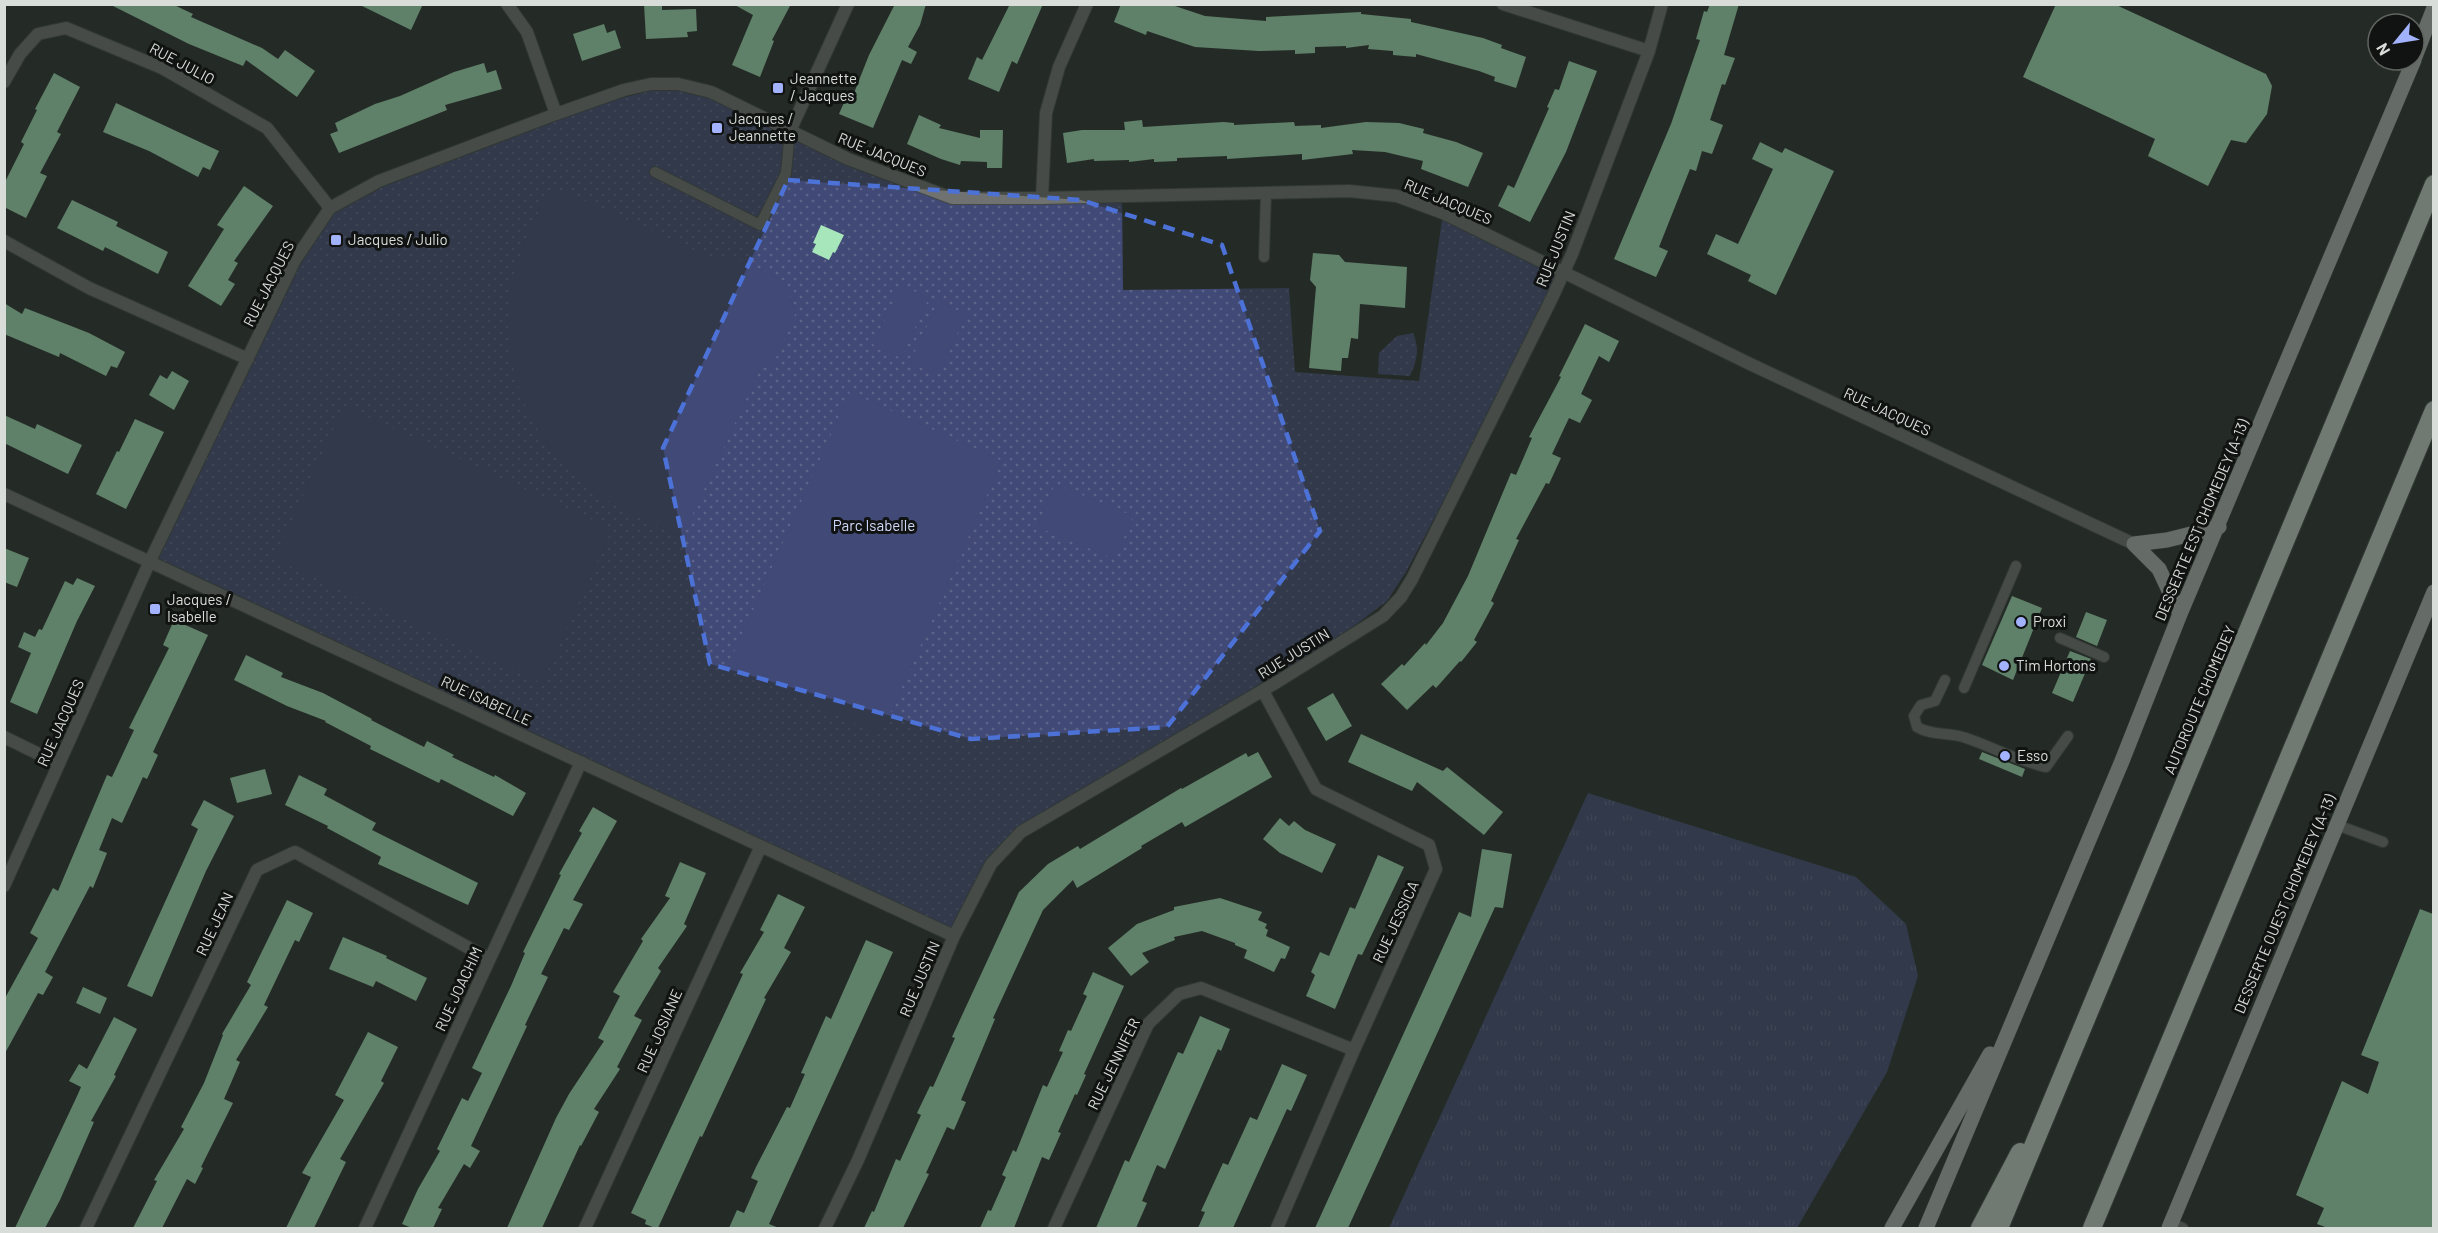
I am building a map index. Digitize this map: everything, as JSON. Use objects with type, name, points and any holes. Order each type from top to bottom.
[{"type":"highway","points":[[2406,250],[2433,170]]},
{"type":"highway","name":"AUTOROUTE CHOMEDEY","points":[[1999,1228],[2433,184]]},
{"type":"highway","points":[[2092,1228],[2433,410]]},
{"type":"highway","points":[[1980,1228],[2076,1044]]},
{"type":"main road","name":"DESSERTE EST CHOMEDEY (A-13)","points":[[2426,27],[2433,8]]},
{"type":"main road","name":"DESSERTE EST CHOMEDEY (A-13)","points":[[2024,994],[2168,650],[2180,614],[2219,527],[2409,72]]},
{"type":"main road","points":[[2134,544],[2167,540],[2219,527]]},
{"type":"main road","points":[[2134,544],[2159,569],[2180,614]]},
{"type":"main road","name":"DESSERTE OUEST CHOMEDEY (A-13)","points":[[2174,1227],[2433,592]]},
{"type":"main road","points":[[1892,1228],[2024,994]]},
{"type":"main road","points":[[1926,1228],[2024,994]]},
{"type":"street","points":[[507,4],[527,32],[556,114]]},
{"type":"street","points":[[790,131],[848,4]]},
{"type":"street","points":[[1042,198],[1046,113],[1059,67],[1087,4]]},
{"type":"street","points":[[1503,4],[1648,51]]},
{"type":"street","name":"RUE JUSTIN","points":[[825,1228],[858,1160],[954,936],[991,864],[1021,832],[1263,691],[1383,616],[1401,597],[1564,272],[1648,51],[1662,4]]},
{"type":"street","name":"RUE JULIO","points":[[4,82],[20,54],[38,34],[66,28],[162,68],[267,128],[330,208]]},
{"type":"street","name":"RUE JACQUES","points":[[4,886],[150,561],[295,260],[330,208],[379,181],[556,114],[624,90],[651,84],[678,84],[711,92],[848,159],[952,198],[1349,191],[1397,196],[1443,213],[1748,363],[2134,544]]},
{"type":"street","points":[[4,241],[89,288],[248,360]]},
{"type":"street","name":"RUE ISABELLE","points":[[4,494],[954,936]]},
{"type":"street","name":"RUE JESSICA","points":[[1263,691],[1316,789],[1429,845],[1436,869],[1277,1228]]},
{"type":"street","points":[[4,737],[59,764]]},
{"type":"street","name":"RUE JOACHIM","points":[[365,1228],[581,762]]},
{"type":"street","name":"RUE JOSIANE","points":[[585,1228],[760,846]]},
{"type":"street","name":"RUE JEAN","points":[[86,1228],[257,870],[295,852],[489,959]]},
{"type":"street","name":"RUE JENNIFER","points":[[1054,1228],[1148,1024],[1179,994],[1201,988],[1354,1050]]},
{"type":"lane","points":[[655,172],[760,225],[786,173],[790,131]]},
{"type":"lane","points":[[1264,257],[1266,193]]},
{"type":"lane","points":[[1964,688],[2016,566]]},
{"type":"lane","points":[[2060,638],[2104,657]]},
{"type":"lane","points":[[1946,680],[1935,701],[1921,705],[1914,716],[1917,727],[1926,732],[1964,737],[2028,763],[2046,767],[2068,736]]},
{"type":"lane","points":[[2337,825],[2383,842]]},
{"type":"highlighted area","points":[[788,180],[1081,200],[1222,245],[1320,531],[1167,727],[971,739],[710,664],[663,448]]},
{"type":"green space","name":"Parc Isabelle","points":[[678,84],[952,198],[1122,196],[1123,290],[1289,288],[1295,372],[1419,381],[1443,213],[1566,268],[1406,572],[1387,601],[1292,673],[1278,673],[1021,832],[991,864],[954,936],[150,561],[295,260],[330,208],[379,181],[556,114]]},
{"type":"green space","points":[[552,186],[725,264],[729,255],[784,281],[796,312],[771,369],[762,365],[682,537],[617,506],[574,476],[539,432],[526,407],[511,353],[508,325],[510,297],[521,254]]},
{"type":"green space","points":[[901,285],[929,298],[901,358],[873,345]]},
{"type":"green space","points":[[939,301],[966,315],[938,375],[910,362]]},
{"type":"green space","points":[[1413,333],[1417,354],[1410,376],[1378,374],[1379,353],[1397,336]]},
{"type":"green space","points":[[850,392],[1002,461],[881,735],[728,666]]},
{"type":"green space","points":[[344,406],[612,529],[542,683],[274,559]]},
{"type":"green space","points":[[1055,484],[1133,516],[1115,559],[1037,527]]},
{"type":"green space","points":[[1588,793],[1856,877],[1906,924],[1918,976],[1887,1072],[1797,1228],[1389,1228]]},
{"type":"building","points":[[109,4],[172,4],[193,14],[191,17],[262,48],[278,59],[285,50],[315,71],[297,97],[246,60],[243,66],[189,44]]},
{"type":"building","points":[[358,4],[423,4],[411,30]]},
{"type":"building","points":[[644,4],[662,4],[662,10],[696,9],[697,31],[687,32],[688,37],[646,39]]},
{"type":"building","points":[[733,4],[791,4],[772,40],[774,41],[760,77],[732,65],[753,15]]},
{"type":"building","points":[[895,4],[926,4],[920,25],[908,47],[917,52],[911,64],[902,60],[873,128],[839,114],[849,91],[854,93],[869,55]]},
{"type":"building","points":[[1010,4],[1043,4],[1017,64],[1012,61],[999,92],[968,79],[977,57],[982,60]]},
{"type":"building","points":[[1121,4],[1169,4],[1205,16],[1266,21],[1266,17],[1361,12],[1361,14],[1411,19],[1411,22],[1483,38],[1502,45],[1501,48],[1526,57],[1516,88],[1494,81],[1495,77],[1479,71],[1416,54],[1416,57],[1393,55],[1393,51],[1368,49],[1369,45],[1346,48],[1346,46],[1315,47],[1315,53],[1295,54],[1295,50],[1259,51],[1195,47],[1147,31],[1146,35],[1114,22]]},
{"type":"building","points":[[1710,4],[1739,4],[1724,55],[1735,58],[1725,85],[1722,84],[1710,120],[1723,125],[1712,154],[1702,151],[1696,171],[1690,169],[1659,247],[1668,251],[1656,277],[1614,259],[1671,124],[1700,40],[1696,39],[1704,11],[1707,12]]},
{"type":"building","points":[[2056,4],[2114,4],[2266,74],[2272,86],[2267,114],[2246,143],[2231,140],[2208,186],[2148,156],[2155,139],[2023,77]]},
{"type":"building","points":[[604,24],[607,33],[615,30],[621,48],[582,61],[573,34]]},
{"type":"building","points":[[1569,61],[1597,71],[1566,152],[1530,222],[1498,206],[1508,185],[1514,188],[1555,89],[1559,90]]},
{"type":"building","points":[[484,63],[487,73],[496,70],[502,89],[445,105],[447,110],[339,153],[330,134],[338,131],[335,123],[454,72]]},
{"type":"building","points":[[54,73],[80,87],[57,132],[61,134],[40,173],[47,176],[26,218],[4,207],[4,184],[24,144],[21,142],[37,110],[35,109]]},
{"type":"building","points":[[116,103],[219,151],[210,170],[203,167],[198,177],[149,151],[103,132]]},
{"type":"building","points":[[919,115],[941,125],[939,128],[980,138],[980,130],[1003,130],[1002,168],[987,168],[987,162],[961,161],[960,165],[907,144]]},
{"type":"building","points":[[1142,120],[1143,127],[1224,122],[1234,123],[1234,125],[1294,122],[1295,126],[1321,125],[1321,128],[1366,122],[1399,123],[1424,129],[1423,133],[1456,142],[1483,153],[1468,187],[1421,169],[1423,161],[1385,152],[1352,150],[1353,154],[1302,160],[1302,154],[1227,159],[1227,156],[1177,158],[1177,161],[1154,162],[1154,159],[1129,162],[1129,160],[1094,161],[1094,159],[1067,163],[1063,133],[1082,130],[1125,130],[1124,122]]},
{"type":"building","points":[[1760,142],[1782,153],[1785,148],[1834,171],[1776,295],[1748,281],[1751,275],[1707,254],[1716,234],[1738,244],[1773,169],[1752,159]]},
{"type":"building","points":[[244,186],[273,206],[234,261],[238,263],[228,280],[235,284],[221,306],[188,286],[224,229],[217,225]]},
{"type":"building","points":[[72,200],[118,222],[116,226],[168,252],[158,274],[105,247],[103,251],[57,228]]},
{"type":"building","points":[[821,225],[844,235],[829,260],[812,252],[816,244],[813,243]]},
{"type":"building","points":[[1313,253],[1339,255],[1345,262],[1407,267],[1405,308],[1360,304],[1358,339],[1351,338],[1348,358],[1342,358],[1341,371],[1309,368],[1316,287],[1310,280]]},
{"type":"building","points":[[4,303],[22,314],[25,308],[89,333],[125,352],[117,368],[111,366],[106,376],[60,353],[59,357],[4,334]]},
{"type":"building","points":[[1585,324],[1619,341],[1609,362],[1599,356],[1581,394],[1592,400],[1580,423],[1569,418],[1552,454],[1561,458],[1549,484],[1546,483],[1516,539],[1519,540],[1491,601],[1494,603],[1474,640],[1477,642],[1436,688],[1433,685],[1407,710],[1381,684],[1402,664],[1404,666],[1425,643],[1426,645],[1443,623],[1468,576],[1511,473],[1516,475],[1532,438],[1529,437],[1561,377],[1559,376]]},
{"type":"building","points":[[172,371],[189,381],[174,410],[149,395],[160,375],[167,379]]},
{"type":"building","points":[[4,415],[35,429],[37,424],[82,445],[68,474],[4,443]]},
{"type":"building","points":[[135,419],[164,432],[126,509],[96,494]]},
{"type":"building","points":[[4,548],[29,558],[17,587],[4,582]]},
{"type":"building","points":[[77,578],[95,586],[77,621],[37,714],[10,702],[31,653],[18,647],[24,632],[35,637],[39,629],[42,630],[65,581],[73,585]]},
{"type":"building","points":[[2012,596],[2042,608],[2013,680],[1982,665]]},
{"type":"building","points":[[2086,612],[2107,620],[2097,646],[2076,637]]},
{"type":"building","points":[[174,620],[208,635],[153,752],[158,755],[147,779],[143,777],[122,823],[112,818],[99,850],[107,853],[93,888],[90,886],[45,972],[53,977],[43,995],[38,993],[4,1055],[4,1000],[38,938],[30,933],[53,888],[58,891],[107,775],[112,777],[134,730],[129,728],[169,648],[163,645]]},
{"type":"building","points":[[2070,651],[2091,659],[2073,702],[2052,693]]},
{"type":"building","points":[[246,655],[283,673],[281,677],[323,693],[424,747],[427,741],[454,755],[452,757],[494,777],[495,775],[526,793],[513,816],[441,779],[439,783],[370,749],[371,746],[326,721],[287,706],[234,680]]},
{"type":"building","points":[[1333,693],[1352,726],[1326,741],[1307,708]]},
{"type":"building","points":[[1361,734],[1443,771],[1447,767],[1503,812],[1484,835],[1417,782],[1412,791],[1348,762]]},
{"type":"building","points":[[1258,752],[1272,777],[1185,827],[1182,822],[1077,888],[1073,880],[1043,910],[993,1018],[995,1019],[961,1100],[966,1102],[954,1130],[947,1127],[926,1173],[929,1174],[903,1228],[864,1228],[872,1211],[874,1212],[896,1159],[900,1161],[921,1115],[917,1113],[930,1086],[933,1087],[955,1038],[952,1037],[1019,892],[1048,864],[1078,846],[1080,849],[1181,788],[1246,753],[1248,757]]},
{"type":"building","points":[[1982,752],[2025,769],[2022,777],[1979,759]]},
{"type":"building","points":[[265,769],[272,794],[237,803],[230,778]]},
{"type":"building","points":[[299,775],[327,789],[324,795],[376,823],[372,830],[478,883],[468,905],[378,864],[381,857],[327,828],[328,826],[285,805]]},
{"type":"building","points":[[204,800],[234,816],[206,871],[152,997],[127,986],[198,829],[191,825]]},
{"type":"building","points":[[593,807],[617,821],[573,900],[583,904],[569,930],[564,928],[541,974],[548,977],[471,1146],[480,1151],[470,1168],[464,1164],[438,1208],[442,1209],[433,1228],[412,1228],[402,1224],[418,1189],[440,1151],[437,1149],[462,1098],[468,1101],[482,1073],[472,1068],[511,986],[525,953],[523,952],[561,875],[559,874],[582,833],[579,831]]},
{"type":"building","points":[[1280,818],[1289,826],[1294,821],[1305,830],[1336,844],[1322,873],[1280,853],[1263,839]]},
{"type":"building","points":[[1482,849],[1512,854],[1503,908],[1495,907],[1348,1228],[1315,1228],[1459,912],[1471,917]]},
{"type":"building","points":[[1378,855],[1404,867],[1362,955],[1358,954],[1335,1009],[1306,996],[1315,975],[1311,972],[1320,952],[1329,956],[1350,907],[1355,909]]},
{"type":"building","points":[[680,862],[706,873],[684,924],[687,926],[658,968],[661,971],[634,1016],[642,1020],[617,1067],[620,1069],[594,1109],[599,1112],[580,1145],[542,1228],[507,1228],[556,1118],[604,1041],[598,1038],[620,996],[613,992],[643,941],[641,939],[670,898],[665,896]]},
{"type":"building","points":[[778,894],[805,907],[784,948],[791,952],[764,998],[766,999],[702,1137],[700,1136],[658,1228],[655,1228],[645,1224],[646,1220],[631,1213],[743,974],[740,973],[764,932],[760,930]]},
{"type":"building","points":[[1220,898],[1262,912],[1258,920],[1267,924],[1266,936],[1290,947],[1285,959],[1281,958],[1274,972],[1244,958],[1247,950],[1235,943],[1202,931],[1174,937],[1175,940],[1142,953],[1149,962],[1131,976],[1108,948],[1137,924],[1174,910],[1174,907]]},
{"type":"building","points":[[287,900],[313,913],[299,942],[295,940],[264,1005],[268,1007],[236,1060],[240,1062],[224,1099],[233,1103],[201,1167],[203,1168],[195,1184],[187,1179],[162,1228],[133,1228],[157,1181],[154,1180],[184,1129],[181,1127],[204,1083],[222,1034],[251,985],[247,982]]},
{"type":"building","points":[[2420,909],[2433,914],[2433,1228],[2328,1228],[2317,1224],[2324,1208],[2296,1195],[2342,1081],[2368,1094],[2379,1062],[2361,1055]]},
{"type":"building","points":[[343,937],[387,956],[386,958],[427,978],[416,1001],[376,981],[373,987],[329,969]]},
{"type":"building","points":[[866,940],[893,952],[769,1224],[779,1228],[729,1228],[737,1210],[744,1213],[758,1181],[751,1178],[787,1107],[790,1108],[805,1074],[801,1073],[826,1016],[831,1019]]},
{"type":"building","points":[[1093,972],[1124,986],[1084,1074],[1086,1075],[1077,1095],[1075,1094],[1058,1132],[1061,1133],[1049,1160],[1042,1157],[1014,1228],[980,1228],[988,1210],[991,1211],[1006,1177],[1002,1175],[1013,1150],[1016,1152],[1043,1085],[1047,1087],[1063,1052],[1059,1051],[1087,996],[1083,994]]},
{"type":"building","points":[[83,987],[107,998],[100,1014],[76,1003]]},
{"type":"building","points":[[1200,1016],[1230,1029],[1221,1051],[1218,1049],[1165,1169],[1157,1165],[1142,1201],[1147,1203],[1136,1228],[1096,1228],[1125,1160],[1129,1162],[1178,1052],[1183,1054]]},
{"type":"building","points":[[114,1017],[137,1029],[114,1075],[116,1076],[91,1121],[94,1122],[60,1200],[45,1228],[15,1228],[81,1087],[69,1081],[79,1064],[87,1069]]},
{"type":"building","points":[[368,1032],[398,1047],[381,1081],[384,1083],[340,1159],[346,1162],[314,1228],[286,1228],[311,1177],[302,1173],[344,1100],[335,1095]]},
{"type":"building","points":[[1282,1064],[1307,1075],[1291,1111],[1287,1109],[1233,1228],[1198,1228],[1205,1212],[1201,1211],[1223,1163],[1228,1165],[1250,1117],[1257,1120]]},
{"type":"place","name":"Jeannette / Jacques","points":[[778,88]]},
{"type":"place","name":"Jacques / Jeannette","points":[[717,128]]},
{"type":"place","name":"Jacques / Julio","points":[[336,240]]},
{"type":"place","name":"Jacques / Isabelle","points":[[155,609]]},
{"type":"place","name":"Proxi","points":[[2021,622]]},
{"type":"place","name":"Tim Hortons","points":[[2004,666]]},
{"type":"place","name":"Esso","points":[[2005,756]]}]
